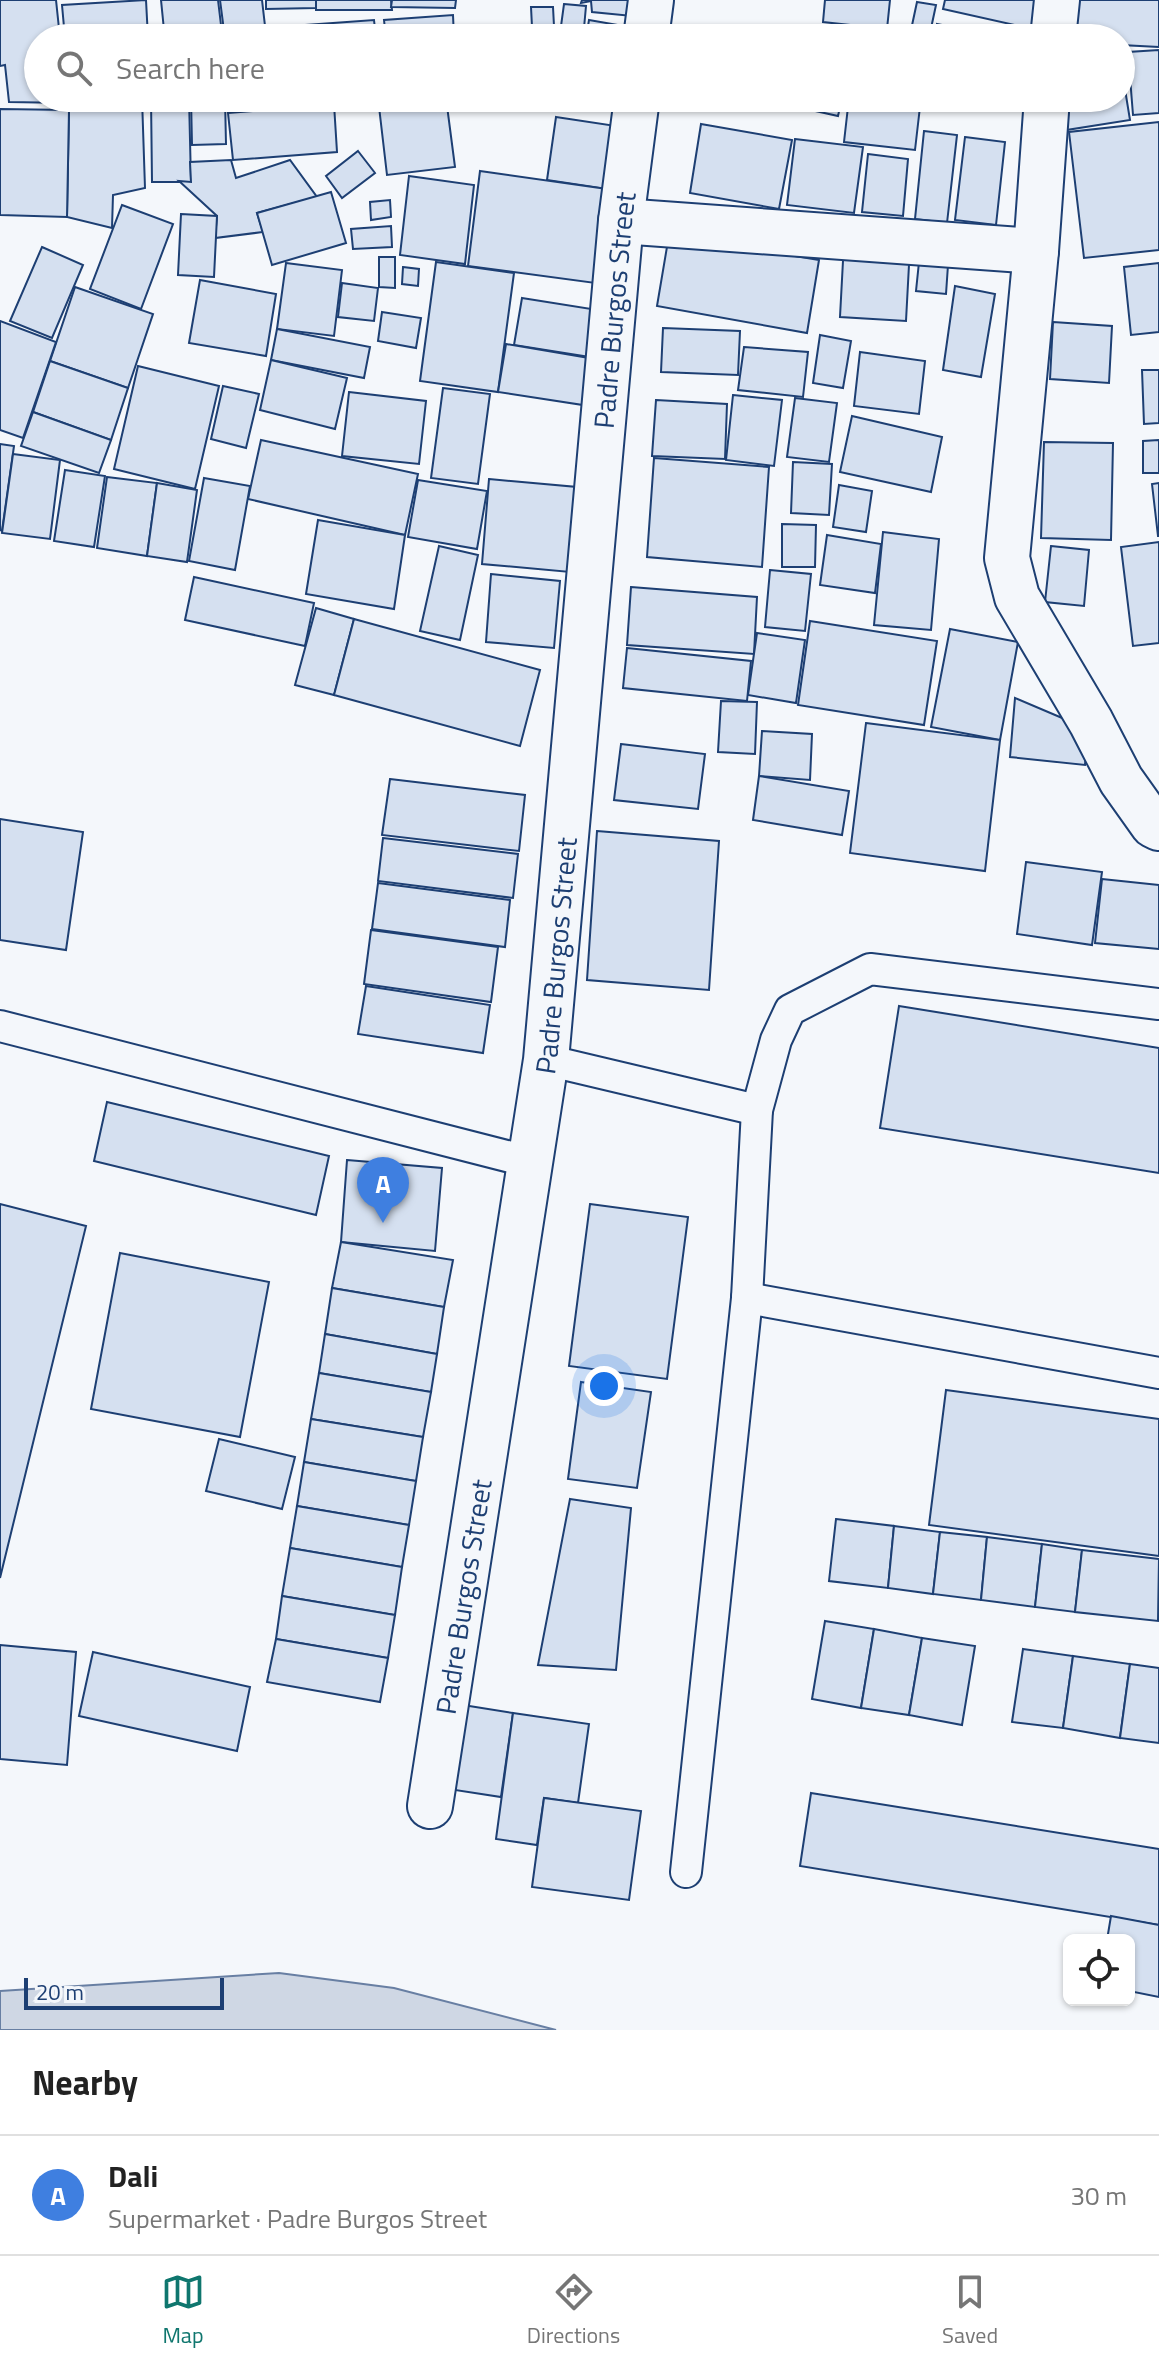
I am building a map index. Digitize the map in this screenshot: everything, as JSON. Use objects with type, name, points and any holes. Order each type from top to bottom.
[{"type":"street","points":[[648,24],[651,0]]},
{"type":"street","points":[[1054,24],[1057,0]]},
{"type":"street","name":"Padre Burgos Street","points":[[430,1806],[546,1060],[621,221],[635,112]]},
{"type":"street","points":[[1046,112],[1007,558],[1017,597],[1091,722],[1121,780],[1153,825],[1159,828]]},
{"type":"street","points":[[621,221],[1036,251]]},
{"type":"lane","points":[[686,1872],[747,1298],[757,1110],[776,1040],[790,1010],[870,969],[1159,1004]]},
{"type":"lane","points":[[0,1026],[530,1162]]},
{"type":"lane","points":[[546,1060],[757,1110]]},
{"type":"lane","points":[[747,1298],[1159,1373]]},
{"type":"shaded area","points":[[279,1973],[394,1988],[556,2030],[0,2030],[0,1991]]},
{"type":"building","points":[[0,0],[56,0],[59,24],[24,24],[24,102],[9,102],[5,65],[0,66]]},
{"type":"building","points":[[146,0],[147,24],[64,24],[62,5]]},
{"type":"building","points":[[161,0],[218,0],[221,24],[163,24]]},
{"type":"building","points":[[220,0],[262,0],[265,24],[223,24]]},
{"type":"building","points":[[266,0],[316,0],[316,8],[266,9]]},
{"type":"building","points":[[316,0],[391,0],[392,10],[316,10]]},
{"type":"building","points":[[392,0],[456,0],[455,8],[391,7]]},
{"type":"building","points":[[582,0],[634,0],[632,16],[592,12],[591,1],[581,3]]},
{"type":"building","points":[[825,0],[890,0],[888,24],[823,22]]},
{"type":"building","points":[[945,0],[1047,0],[1042,24],[1010,24],[943,9]]},
{"type":"building","points":[[1069,0],[1159,0],[1159,47],[1135,46],[1135,24],[1068,24]]},
{"type":"building","points":[[917,2],[936,5],[932,24],[912,24]]},
{"type":"building","points":[[564,4],[586,6],[584,24],[561,24]]},
{"type":"building","points":[[531,7],[553,7],[554,24],[532,24]]},
{"type":"building","points":[[453,15],[453,24],[384,24],[384,20]]},
{"type":"building","points":[[374,20],[374,24],[320,24]]},
{"type":"building","points":[[589,20],[612,24],[588,24]]},
{"type":"building","points":[[1159,50],[1159,113],[1133,115],[1135,52]]},
{"type":"building","points":[[0,109],[69,112],[67,217],[0,215]]},
{"type":"building","points":[[69,112],[142,112],[145,188],[113,195],[112,228],[67,217]]},
{"type":"building","points":[[151,112],[189,112],[191,182],[152,182]]},
{"type":"building","points":[[191,112],[225,112],[226,144],[192,145]]},
{"type":"building","points":[[334,112],[337,152],[233,160],[228,113]]},
{"type":"building","points":[[380,112],[448,112],[455,167],[387,175]]},
{"type":"building","points":[[847,112],[919,112],[915,150],[844,142]]},
{"type":"building","points":[[1057,112],[1129,112],[1130,120],[1060,131]]},
{"type":"building","points":[[556,117],[616,126],[607,189],[547,180]]},
{"type":"building","points":[[1159,122],[1159,250],[1084,258],[1069,132]]},
{"type":"building","points":[[701,124],[792,140],[779,209],[690,193]]},
{"type":"building","points":[[924,131],[957,135],[947,223],[915,219]]},
{"type":"building","points":[[965,137],[1005,142],[996,225],[955,220]]},
{"type":"building","points":[[795,139],[863,147],[854,213],[787,205]]},
{"type":"building","points":[[358,151],[375,173],[342,198],[326,176]]},
{"type":"building","points":[[868,154],[908,159],[903,216],[862,212]]},
{"type":"building","points":[[231,160],[236,178],[290,160],[317,197],[257,213],[263,232],[215,238],[217,216],[179,181],[191,182],[190,162]]},
{"type":"building","points":[[480,171],[607,189],[595,283],[468,266]]},
{"type":"building","points":[[409,176],[474,185],[465,264],[400,255]]},
{"type":"building","points":[[331,192],[346,243],[272,265],[257,213]]},
{"type":"building","points":[[390,200],[391,217],[371,220],[370,202]]},
{"type":"building","points":[[122,205],[173,224],[141,309],[90,289]]},
{"type":"building","points":[[181,214],[217,216],[214,277],[178,275]]},
{"type":"building","points":[[391,226],[392,247],[353,249],[351,229]]},
{"type":"building","points":[[669,235],[819,260],[807,333],[657,306]]},
{"type":"building","points":[[844,242],[910,246],[906,321],[840,317]]},
{"type":"building","points":[[42,247],[83,265],[52,338],[10,321]]},
{"type":"building","points":[[379,257],[395,257],[395,288],[379,287]]},
{"type":"building","points":[[436,262],[514,273],[498,392],[420,381]]},
{"type":"building","points":[[919,262],[948,265],[946,294],[916,291]]},
{"type":"building","points":[[286,263],[342,270],[334,336],[277,329]]},
{"type":"building","points":[[1159,263],[1159,332],[1131,335],[1124,267]]},
{"type":"building","points":[[403,267],[419,269],[418,286],[402,284]]},
{"type":"building","points":[[200,280],[276,294],[266,356],[189,343]]},
{"type":"building","points":[[342,283],[378,288],[374,321],[338,317]]},
{"type":"building","points":[[955,286],[995,294],[981,377],[943,370]]},
{"type":"building","points":[[75,287],[153,314],[128,388],[50,361]]},
{"type":"building","points":[[522,298],[604,311],[596,358],[514,345]]},
{"type":"building","points":[[382,312],[421,318],[416,348],[378,341]]},
{"type":"building","points":[[0,321],[56,342],[23,438],[0,430]]},
{"type":"building","points":[[1053,322],[1112,326],[1109,383],[1050,379]]},
{"type":"building","points":[[663,328],[740,331],[738,375],[661,372]]},
{"type":"building","points":[[277,329],[370,347],[364,378],[271,360]]},
{"type":"building","points":[[820,335],[851,341],[843,388],[813,383]]},
{"type":"building","points":[[506,344],[589,358],[583,405],[498,392]]},
{"type":"building","points":[[744,347],[808,352],[803,397],[738,390]]},
{"type":"building","points":[[860,352],[925,361],[919,414],[854,406]]},
{"type":"building","points":[[271,360],[347,378],[335,429],[260,410]]},
{"type":"building","points":[[50,361],[128,388],[111,440],[33,412]]},
{"type":"building","points":[[138,366],[219,386],[195,489],[114,469]]},
{"type":"building","points":[[1142,370],[1159,370],[1159,423],[1144,424]]},
{"type":"building","points":[[223,386],[259,394],[246,448],[211,439]]},
{"type":"building","points":[[443,388],[490,394],[478,484],[431,478]]},
{"type":"building","points":[[349,392],[426,401],[419,464],[342,456]]},
{"type":"building","points":[[733,395],[782,400],[774,466],[726,460]]},
{"type":"building","points":[[795,398],[837,403],[829,462],[787,457]]},
{"type":"building","points":[[656,400],[727,404],[725,459],[652,456]]},
{"type":"building","points":[[33,412],[111,440],[99,473],[21,446]]},
{"type":"building","points":[[852,416],[942,437],[931,492],[840,472]]},
{"type":"building","points":[[261,440],[418,474],[405,535],[248,499]]},
{"type":"building","points":[[1159,440],[1159,473],[1143,473],[1143,441]]},
{"type":"building","points":[[1044,442],[1113,443],[1111,540],[1041,538]]},
{"type":"building","points":[[0,444],[14,446],[2,531],[0,530]]},
{"type":"building","points":[[13,454],[60,460],[50,539],[2,533]]},
{"type":"building","points":[[654,458],[769,467],[762,567],[647,557]]},
{"type":"building","points":[[793,462],[832,464],[829,515],[791,513]]},
{"type":"building","points":[[65,470],[105,476],[94,547],[54,541]]},
{"type":"building","points":[[107,477],[157,483],[147,556],[97,548]]},
{"type":"building","points":[[204,478],[250,486],[235,570],[189,561]]},
{"type":"building","points":[[489,479],[577,487],[570,572],[482,564]]},
{"type":"building","points":[[418,480],[487,491],[477,549],[408,537]]},
{"type":"building","points":[[157,483],[197,490],[187,562],[147,556]]},
{"type":"building","points":[[1159,483],[1159,536],[1158,536],[1152,484]]},
{"type":"building","points":[[839,485],[872,491],[866,532],[833,527]]},
{"type":"building","points":[[318,520],[405,535],[394,609],[306,594]]},
{"type":"building","points":[[782,524],[816,525],[815,567],[782,567]]},
{"type":"building","points":[[883,532],[939,539],[931,630],[874,625]]},
{"type":"building","points":[[827,535],[881,544],[875,593],[820,585]]},
{"type":"building","points":[[1159,542],[1159,643],[1133,646],[1121,547]]},
{"type":"building","points":[[439,546],[478,555],[460,640],[420,631]]},
{"type":"building","points":[[1051,546],[1089,550],[1084,606],[1045,602]]},
{"type":"building","points":[[770,570],[811,574],[805,631],[765,627]]},
{"type":"building","points":[[491,574],[560,581],[554,648],[486,642]]},
{"type":"building","points":[[194,577],[314,603],[305,646],[185,620]]},
{"type":"building","points":[[631,587],[757,597],[754,654],[627,645]]},
{"type":"building","points":[[316,608],[354,619],[334,695],[295,685]]},
{"type":"building","points":[[354,619],[540,670],[520,746],[334,695]]},
{"type":"building","points":[[810,621],[937,641],[924,725],[798,705]]},
{"type":"building","points":[[950,629],[1018,642],[1000,740],[931,727]]},
{"type":"building","points":[[757,633],[805,640],[796,703],[748,695]]},
{"type":"building","points":[[627,648],[751,661],[747,701],[623,688]]},
{"type":"building","points":[[1015,698],[1088,729],[1085,765],[1010,757]]},
{"type":"building","points":[[721,701],[757,702],[755,754],[718,752]]},
{"type":"building","points":[[866,723],[1000,740],[985,871],[850,853]]},
{"type":"building","points":[[762,731],[812,734],[810,780],[759,776]]},
{"type":"building","points":[[621,744],[705,754],[698,809],[614,800]]},
{"type":"building","points":[[759,776],[849,791],[842,835],[753,820]]},
{"type":"building","points":[[390,779],[525,795],[519,851],[382,835]]},
{"type":"building","points":[[0,819],[83,832],[66,950],[0,940]]},
{"type":"building","points":[[597,831],[719,841],[709,990],[587,980]]},
{"type":"building","points":[[383,838],[518,854],[513,898],[378,881]]},
{"type":"building","points":[[1026,862],[1102,872],[1092,945],[1017,934]]},
{"type":"building","points":[[1102,879],[1159,885],[1159,949],[1095,943]]},
{"type":"building","points":[[378,883],[510,900],[505,947],[372,929]]},
{"type":"building","points":[[371,930],[498,947],[491,1002],[364,984]]},
{"type":"building","points":[[366,986],[490,1005],[483,1053],[358,1034]]},
{"type":"building","points":[[899,1006],[1159,1048],[1159,1173],[880,1128]]},
{"type":"building","points":[[107,1102],[329,1156],[316,1215],[94,1161]]},
{"type":"building","points":[[347,1160],[442,1168],[435,1251],[341,1242]]},
{"type":"building","points":[[0,1204],[86,1226],[0,1578]]},
{"type":"building","points":[[590,1204],[688,1217],[667,1379],[569,1366]]},
{"type":"building","points":[[341,1242],[453,1260],[444,1307],[332,1288]]},
{"type":"building","points":[[120,1253],[269,1282],[240,1437],[91,1409]]},
{"type":"building","points":[[332,1288],[444,1307],[437,1354],[325,1334]]},
{"type":"building","points":[[325,1334],[437,1354],[431,1392],[319,1373]]},
{"type":"building","points":[[319,1373],[431,1392],[423,1437],[311,1419]]},
{"type":"building","points":[[581,1382],[651,1392],[637,1488],[568,1479]]},
{"type":"building","points":[[946,1390],[1159,1419],[1159,1556],[929,1525]]},
{"type":"building","points":[[311,1419],[423,1437],[416,1481],[304,1462]]},
{"type":"building","points":[[219,1439],[295,1457],[282,1509],[206,1491]]},
{"type":"building","points":[[304,1462],[416,1481],[409,1525],[297,1506]]},
{"type":"building","points":[[570,1499],[631,1508],[616,1670],[538,1665]]},
{"type":"building","points":[[297,1506],[409,1525],[402,1567],[290,1548]]},
{"type":"building","points":[[836,1519],[894,1526],[888,1588],[829,1581]]},
{"type":"building","points":[[894,1526],[940,1532],[933,1594],[888,1588]]},
{"type":"building","points":[[940,1532],[987,1537],[981,1600],[933,1594]]},
{"type":"building","points":[[987,1537],[1042,1544],[1035,1607],[981,1600]]},
{"type":"building","points":[[1042,1544],[1082,1550],[1075,1612],[1035,1607]]},
{"type":"building","points":[[290,1548],[402,1567],[395,1615],[282,1596]]},
{"type":"building","points":[[1082,1550],[1159,1559],[1158,1621],[1075,1612]]},
{"type":"building","points":[[282,1596],[395,1615],[388,1658],[276,1639]]},
{"type":"building","points":[[825,1621],[874,1629],[861,1708],[812,1699]]},
{"type":"building","points":[[874,1629],[922,1638],[909,1715],[861,1708]]},
{"type":"building","points":[[922,1638],[975,1646],[962,1725],[909,1715]]},
{"type":"building","points":[[276,1639],[388,1658],[380,1702],[267,1682]]},
{"type":"building","points":[[0,1645],[76,1652],[67,1765],[0,1759]]},
{"type":"building","points":[[1023,1649],[1073,1656],[1063,1728],[1012,1722]]},
{"type":"building","points":[[93,1652],[250,1687],[237,1751],[79,1716]]},
{"type":"building","points":[[1073,1656],[1130,1664],[1120,1738],[1063,1728]]},
{"type":"building","points":[[1130,1664],[1159,1668],[1159,1743],[1120,1738]]},
{"type":"building","points":[[463,1705],[513,1713],[501,1797],[455,1790]]},
{"type":"building","points":[[513,1713],[589,1724],[578,1803],[544,1798],[537,1845],[496,1839]]},
{"type":"building","points":[[811,1793],[1159,1849],[1159,1925],[800,1866]]},
{"type":"building","points":[[544,1798],[641,1811],[629,1900],[532,1887]]},
{"type":"building","points":[[1111,1916],[1159,1925],[1159,1997],[1135,1992],[1135,1934],[1108,1934]]},
{"type":"place","name":"Dali","points":[[383,1223]]}]
